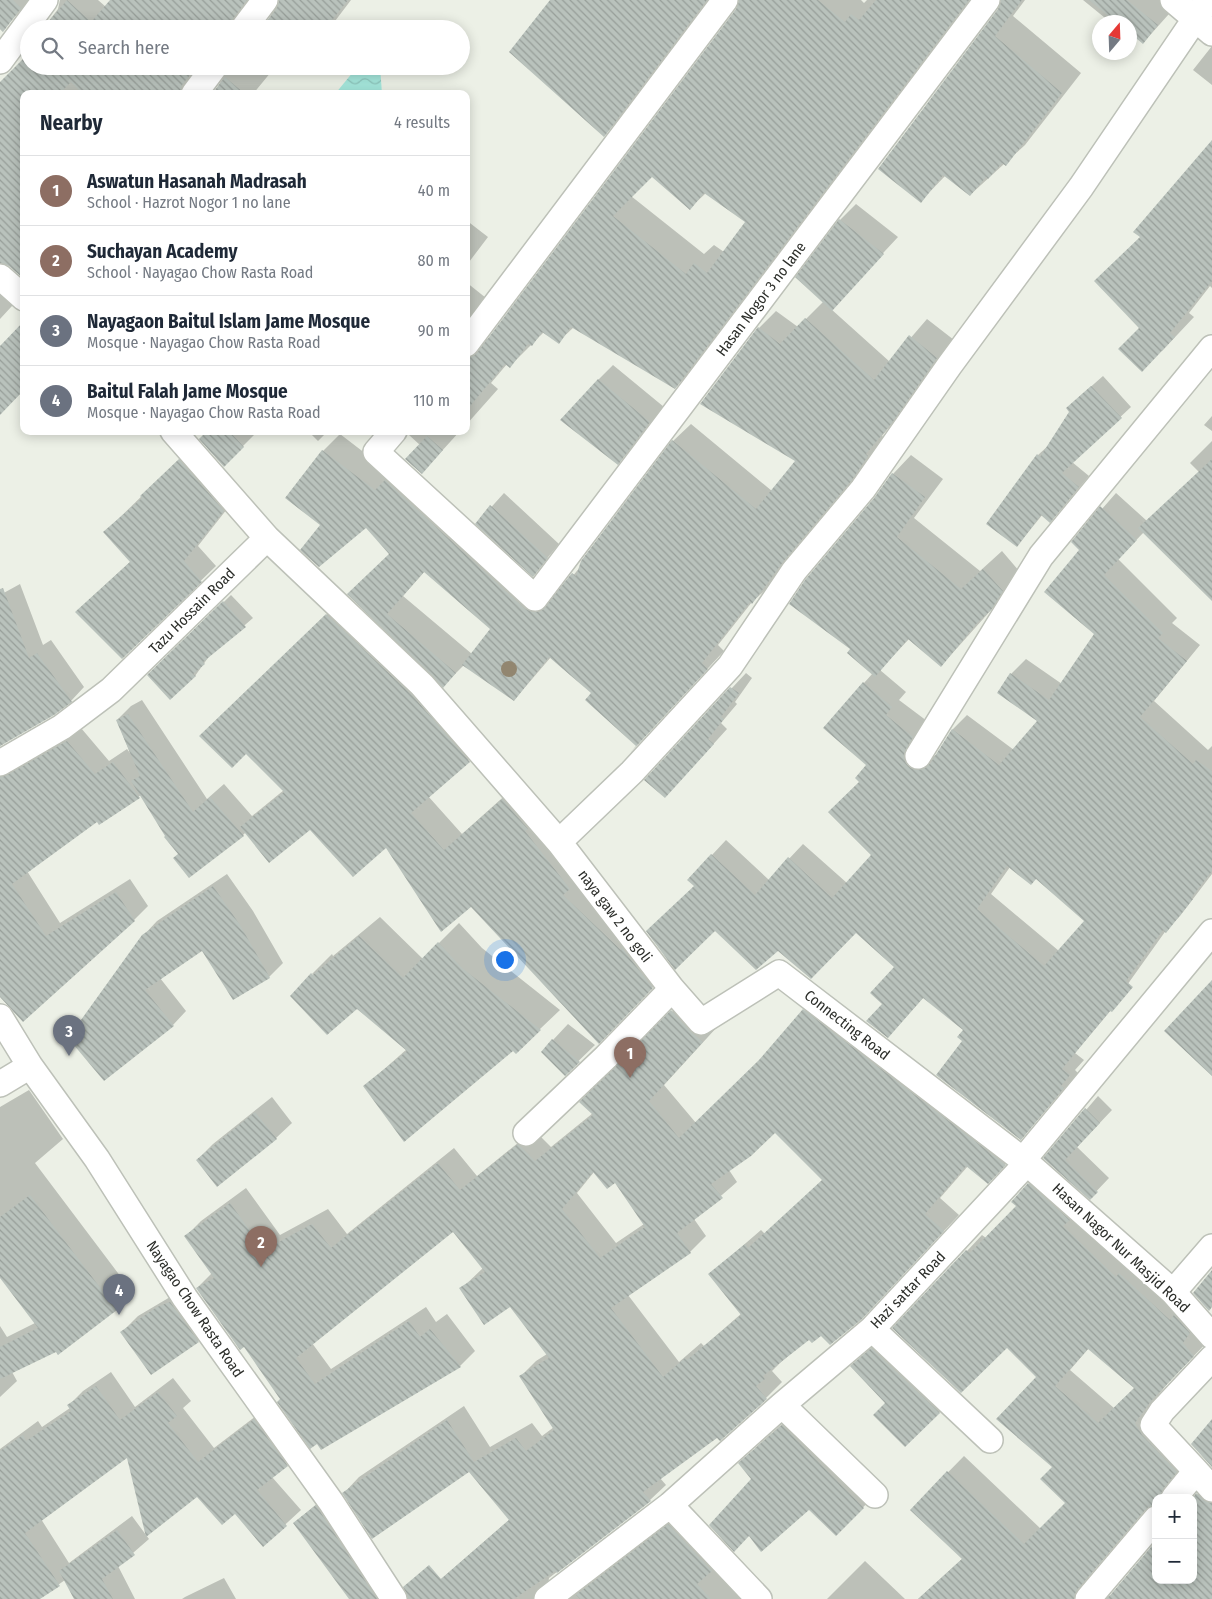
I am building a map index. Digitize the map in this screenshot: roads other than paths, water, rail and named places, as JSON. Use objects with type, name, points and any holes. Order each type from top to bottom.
[{"type":"street","points":[[30,20],[45,0]]},
{"type":"street","points":[[250,20],[265,0]]},
{"type":"street","points":[[470,339],[725,0]]},
{"type":"street","name":"Hasan Nogor 3 no lane","points":[[391,435],[376,452],[535,598],[987,0]]},
{"type":"street","points":[[559,842],[632,772],[730,666],[794,571],[863,489],[950,366],[1205,17],[1173,0]]},
{"type":"street","points":[[0,61],[20,34]]},
{"type":"street","points":[[197,90],[208,75]]},
{"type":"street","points":[[0,277],[20,294]]},
{"type":"street","points":[[918,756],[1041,556],[1212,348]]},
{"type":"street","points":[[177,435],[267,538]]},
{"type":"street","name":"naya gaw 2 no goli","points":[[267,538],[422,685],[559,842],[672,989]]},
{"type":"street","name":"Tazu Hossain Road","points":[[0,764],[62,727],[111,690],[267,538]]},
{"type":"street","name":"Hazi sattar Road","points":[[547,1599],[670,1505],[782,1405],[872,1329],[1025,1162],[1212,932]]},
{"type":"street","name":"Connecting Road","points":[[672,989],[701,1022],[779,973],[1025,1162]]},
{"type":"street","points":[[526,1133],[606,1057],[672,989]]},
{"type":"street","name":"Nayagao Chow Rasta Road","points":[[0,1017],[30,1066],[97,1159],[185,1298],[332,1502],[394,1599]]},
{"type":"street","points":[[0,1084],[30,1066]]},
{"type":"street","name":"Hasan Nagor Nur Masjid Road","points":[[1025,1162],[1173,1292],[1212,1336]]},
{"type":"street","points":[[1173,1292],[1212,1247]]},
{"type":"street","points":[[872,1329],[990,1440]]},
{"type":"street","points":[[1212,1358],[1162,1411],[1153,1425],[1212,1489]]},
{"type":"street","points":[[782,1405],[875,1495]]},
{"type":"street","points":[[1177,1494],[1196,1471]]},
{"type":"street","points":[[670,1505],[759,1599]]},
{"type":"street","points":[[1088,1599],[1152,1524]]},
{"type":"water","points":[[351,75],[381,75],[382,90],[338,90]]},
{"type":"place","name":"Nayagaon Baitul Islam Jame Mosque","points":[[69,1056]]},
{"type":"place","name":"Aswatun Hasanah Madrasah","points":[[630,1078]]},
{"type":"place","name":"Suchayan Academy","points":[[261,1267]]},
{"type":"place","name":"Baitul Falah Jame Mosque","points":[[119,1315]]}]
